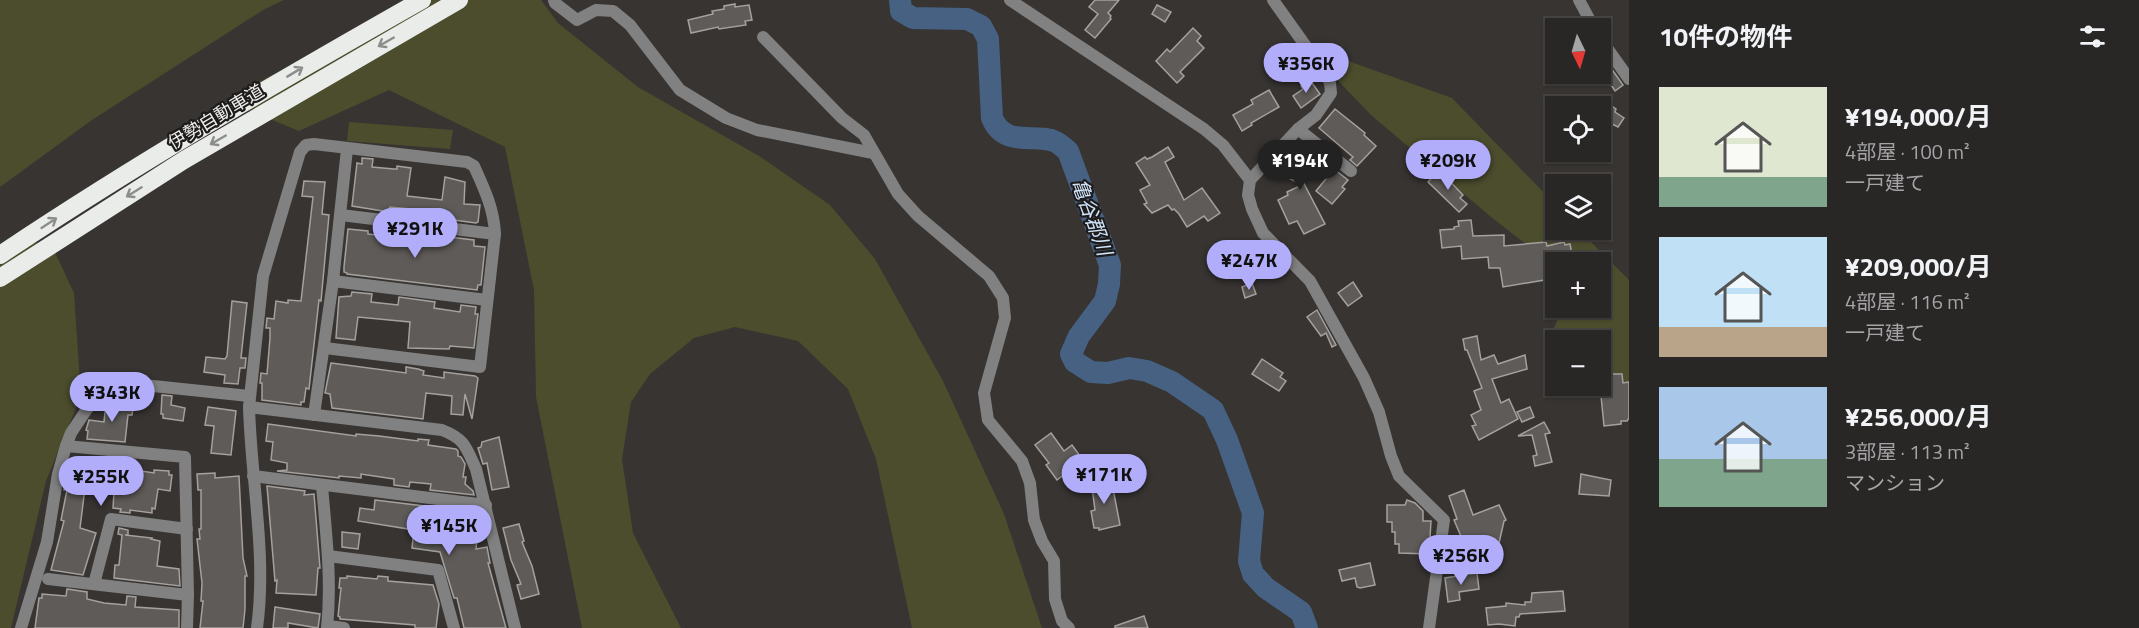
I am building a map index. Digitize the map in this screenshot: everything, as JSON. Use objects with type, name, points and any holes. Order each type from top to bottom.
[{"type":"highway","name":"伊勢自動車道","points":[[0,278],[309,64],[422,0]]},
{"type":"highway","name":"伊勢自動車道","points":[[0,255],[53,219],[459,0]]},
{"type":"street","points":[[1010,0],[1204,129],[1223,145],[1250,180]]},
{"type":"street","points":[[1273,0],[1330,83],[1331,93],[1316,115],[1298,129],[1250,180],[1248,195],[1263,233],[1310,281],[1364,378],[1399,476],[1444,520],[1429,628]]},
{"type":"street","points":[[1579,0],[1589,18]]},
{"type":"street","points":[[555,2],[577,20],[596,10],[613,11],[630,25],[680,90],[726,118],[757,130],[873,153]]},
{"type":"street","points":[[763,37],[842,118],[864,135],[898,194],[918,216],[989,276],[1003,298],[1005,318],[984,393],[988,420],[1022,461],[1030,483],[1034,520],[1053,561],[1055,599],[1062,621],[1068,628]]},
{"type":"street","points":[[1611,54],[1629,79]]},
{"type":"street","points":[[1298,129],[1351,171]]},
{"type":"street","points":[[257,628],[260,564],[249,401],[263,276],[300,152],[306,145],[314,144],[466,162],[474,166],[495,219],[480,367],[324,348]]},
{"type":"street","points":[[314,415],[333,281],[347,149]]},
{"type":"street","points":[[340,215],[495,234]]},
{"type":"street","points":[[333,281],[487,300]]},
{"type":"street","points":[[21,628],[47,542],[58,474],[66,446],[87,409],[101,393],[134,384],[150,384],[249,401],[314,415],[442,430],[456,435],[466,446],[476,469],[515,628]]},
{"type":"street","points":[[66,446],[185,457],[187,628]]},
{"type":"street","points":[[253,476],[486,505]]},
{"type":"street","points":[[322,486],[330,591],[328,627],[344,628]]},
{"type":"street","points":[[94,584],[111,519],[187,529]]},
{"type":"street","points":[[328,556],[438,570],[454,628]]},
{"type":"street","points":[[48,579],[188,595]]},
{"type":"green space","points":[[0,0],[284,0],[263,10],[92,120],[0,187]]},
{"type":"green space","points":[[419,0],[541,0],[558,23],[638,87],[759,156],[830,205],[875,259],[943,381],[1004,514],[1042,628],[912,628],[876,459],[848,389],[798,341],[735,327],[694,338],[650,374],[631,402],[622,459],[633,533],[681,628],[582,628],[536,397],[534,290],[505,147],[389,90],[299,131],[241,107],[239,92]]},
{"type":"green space","points":[[1337,57],[1452,98],[1545,194],[1545,240],[1589,240],[1601,252],[1545,252],[1545,259],[1491,217],[1371,115],[1321,63]]},
{"type":"green space","points":[[349,122],[453,130],[450,149],[347,141]]},
{"type":"green space","points":[[31,241],[53,248],[74,293],[81,396],[46,481],[11,628],[0,628],[0,258]]},
{"type":"green space","points":[[1611,262],[1629,280],[1629,393],[1611,371],[1611,330],[1553,330],[1558,318],[1611,318]]},
{"type":"building","points":[[1095,0],[1119,0],[1108,13],[1111,19],[1095,38],[1085,30],[1098,14],[1089,7]]},
{"type":"building","points":[[735,4],[735,7],[749,5],[752,20],[745,21],[746,25],[719,29],[718,27],[691,33],[688,20],[713,14],[712,11]]},
{"type":"building","points":[[1157,5],[1171,12],[1165,22],[1152,14]]},
{"type":"building","points":[[1193,28],[1201,36],[1197,41],[1204,48],[1180,72],[1184,76],[1177,83],[1156,61],[1167,49],[1170,52]]},
{"type":"building","points":[[1611,68],[1623,85],[1615,91],[1610,84]]},
{"type":"building","points":[[1310,80],[1320,94],[1301,108],[1293,96]]},
{"type":"building","points":[[1269,90],[1279,107],[1251,123],[1252,125],[1242,131],[1233,115],[1253,104],[1251,100]]},
{"type":"building","points":[[1611,106],[1616,109],[1615,112],[1624,118],[1618,127],[1611,124]]},
{"type":"building","points":[[1335,109],[1365,133],[1364,135],[1376,146],[1357,166],[1350,160],[1353,157],[1319,128]]},
{"type":"building","points":[[1298,143],[1316,154],[1302,178],[1300,176],[1325,224],[1304,234],[1297,221],[1289,224],[1278,200],[1288,195],[1287,192],[1302,185],[1283,175],[1285,173],[1280,170],[1294,145]]},
{"type":"building","points":[[1168,147],[1174,157],[1165,162],[1184,200],[1202,188],[1220,213],[1208,221],[1204,216],[1187,227],[1179,214],[1168,205],[1152,213],[1144,204],[1147,203],[1140,190],[1150,185],[1136,163]]},
{"type":"building","points":[[362,158],[373,159],[372,167],[411,168],[407,196],[442,200],[445,177],[465,182],[464,204],[480,205],[478,222],[409,214],[410,209],[390,207],[389,212],[352,206],[357,163],[362,164]]},
{"type":"building","points":[[1334,169],[1348,180],[1342,187],[1345,189],[1332,204],[1316,191]]},
{"type":"building","points":[[1439,170],[1463,195],[1460,198],[1467,204],[1459,212],[1428,182]]},
{"type":"building","points":[[304,181],[325,182],[322,214],[329,215],[321,301],[319,300],[309,389],[306,388],[304,402],[301,402],[301,405],[262,400],[262,383],[260,383],[261,373],[267,374],[270,328],[266,328],[267,318],[274,319],[276,301],[288,303],[288,300],[301,301],[313,197],[302,196]]},
{"type":"building","points":[[1471,220],[1473,236],[1504,235],[1504,246],[1546,242],[1547,246],[1564,242],[1565,245],[1570,244],[1571,252],[1545,252],[1545,280],[1503,287],[1500,268],[1489,268],[1488,257],[1462,259],[1461,246],[1442,248],[1440,230],[1454,229],[1459,226],[1458,221]]},
{"type":"building","points":[[348,229],[395,237],[396,235],[432,240],[433,235],[474,240],[474,246],[485,247],[481,285],[478,285],[477,290],[347,274],[344,272],[344,267]]},
{"type":"building","points":[[1353,282],[1362,296],[1348,306],[1338,293]]},
{"type":"building","points":[[1252,283],[1256,294],[1245,298],[1242,287]]},
{"type":"building","points":[[352,292],[372,294],[371,302],[398,305],[399,297],[435,302],[434,308],[460,312],[461,305],[476,307],[475,314],[478,314],[474,348],[450,346],[449,349],[408,348],[410,322],[358,317],[355,340],[336,338],[339,297],[351,296]]},
{"type":"building","points":[[232,301],[247,303],[241,358],[246,358],[245,368],[240,368],[238,384],[224,383],[225,375],[204,372],[206,357],[225,359],[227,356]]},
{"type":"building","points":[[1317,310],[1336,345],[1332,347],[1326,333],[1321,336],[1307,317]]},
{"type":"building","points":[[1477,336],[1481,360],[1494,355],[1498,364],[1525,355],[1527,369],[1492,379],[1501,403],[1509,399],[1518,419],[1479,440],[1472,426],[1476,425],[1471,415],[1481,410],[1474,391],[1482,388],[1467,350],[1465,350],[1463,339]]},
{"type":"building","points":[[1262,359],[1283,373],[1280,377],[1286,381],[1279,391],[1252,374]]},
{"type":"building","points":[[331,363],[406,373],[406,367],[424,371],[423,375],[444,378],[444,372],[475,376],[478,378],[472,419],[465,394],[463,415],[451,414],[452,396],[426,393],[423,419],[332,408],[330,394],[325,393]]},
{"type":"building","points":[[1611,374],[1622,374],[1623,383],[1629,382],[1629,418],[1627,421],[1621,421],[1621,424],[1604,426],[1601,396],[1611,396]]},
{"type":"building","points":[[162,395],[172,396],[171,405],[185,408],[183,421],[163,418],[161,414]]},
{"type":"building","points":[[113,400],[134,402],[132,415],[128,415],[125,442],[87,439],[88,431],[86,430],[89,420],[104,422],[106,401],[113,402]]},
{"type":"building","points":[[208,407],[236,411],[231,455],[211,453],[214,426],[205,425]]},
{"type":"building","points":[[1530,407],[1534,417],[1522,422],[1517,412]]},
{"type":"building","points":[[1544,422],[1550,433],[1545,434],[1552,462],[1535,466],[1533,456],[1537,455],[1532,435],[1518,436]]},
{"type":"building","points":[[268,424],[356,436],[356,434],[418,441],[418,439],[429,440],[428,445],[456,449],[458,456],[465,464],[463,477],[466,477],[465,484],[474,495],[430,490],[431,484],[410,482],[409,487],[394,485],[394,479],[361,474],[361,478],[339,476],[339,478],[277,471],[287,470],[287,463],[271,460],[273,442],[266,441]]},
{"type":"building","points":[[1051,433],[1064,451],[1072,445],[1083,460],[1057,480],[1046,465],[1049,463],[1035,445]]},
{"type":"building","points":[[499,437],[509,487],[492,490],[487,463],[483,464],[478,448],[481,447],[482,442]]},
{"type":"building","points":[[75,461],[154,473],[154,470],[169,471],[169,475],[172,475],[170,491],[158,489],[155,509],[152,508],[152,513],[130,510],[130,513],[120,512],[121,509],[113,508],[114,492],[110,492],[111,483],[86,480],[80,528],[96,533],[83,575],[51,570],[64,521],[61,520],[67,490],[64,490],[66,476],[69,467],[75,467]]},
{"type":"building","points":[[215,473],[215,478],[239,476],[243,558],[247,576],[245,576],[243,628],[200,628],[203,601],[201,601],[202,583],[197,539],[200,539],[199,529],[201,529],[201,490],[198,490],[197,474]]},
{"type":"building","points":[[1581,474],[1611,480],[1609,496],[1579,494]]},
{"type":"building","points":[[1111,478],[1120,525],[1099,530],[1099,528],[1094,528],[1091,511],[1095,510],[1091,480]]},
{"type":"building","points":[[267,486],[305,491],[304,495],[314,494],[320,568],[318,568],[316,595],[276,593],[277,580],[275,581]]},
{"type":"building","points":[[1464,490],[1473,515],[1499,505],[1506,520],[1497,552],[1485,558],[1474,536],[1463,541],[1454,520],[1457,519],[1449,496]]},
{"type":"building","points":[[375,500],[441,508],[441,515],[479,520],[476,549],[487,547],[490,563],[488,563],[506,628],[464,628],[457,598],[454,598],[440,552],[412,548],[414,530],[358,521],[360,508],[374,510]]},
{"type":"building","points":[[1407,500],[1415,503],[1423,511],[1423,521],[1431,521],[1429,554],[1399,553],[1399,544],[1395,544],[1392,522],[1387,522],[1387,505],[1405,505]]},
{"type":"building","points":[[519,524],[524,541],[522,542],[532,566],[539,594],[521,599],[517,585],[521,584],[511,560],[503,528]]},
{"type":"building","points":[[119,528],[128,530],[128,535],[125,535],[160,541],[157,566],[179,569],[180,586],[114,578],[115,565],[119,565],[122,535],[118,534]]},
{"type":"building","points":[[342,532],[360,534],[358,549],[342,547]]},
{"type":"building","points":[[1370,563],[1375,585],[1360,588],[1357,587],[1355,578],[1342,581],[1339,570]]},
{"type":"building","points":[[1477,573],[1479,589],[1459,592],[1460,600],[1448,602],[1445,578]]},
{"type":"building","points":[[347,576],[377,579],[378,576],[388,577],[388,581],[433,585],[439,604],[436,628],[415,628],[415,625],[340,619],[338,616],[340,578],[347,578]]},
{"type":"building","points":[[67,589],[87,592],[87,599],[104,603],[126,605],[127,596],[136,597],[135,607],[179,610],[179,628],[35,628],[39,598],[42,598],[42,594],[66,596]]},
{"type":"building","points":[[1563,591],[1565,611],[1520,614],[1516,617],[1515,626],[1488,625],[1486,608],[1506,606],[1506,603],[1525,605],[1525,602],[1531,602],[1532,593]]},
{"type":"building","points":[[275,607],[320,614],[318,628],[288,623],[288,628],[273,628]]},
{"type":"building","points":[[1144,616],[1148,628],[1115,628],[1115,626]]},
{"type":"waterway","name":"亀谷郡川","points":[[900,0],[901,11],[913,18],[967,19],[981,26],[988,39],[992,118],[998,128],[1013,137],[1048,139],[1068,151],[1110,265],[1105,301],[1079,336],[1071,354],[1075,362],[1091,372],[1108,373],[1129,368],[1147,371],[1172,382],[1213,410],[1227,440],[1253,513],[1249,561],[1253,574],[1266,588],[1301,612],[1307,628]]}]
